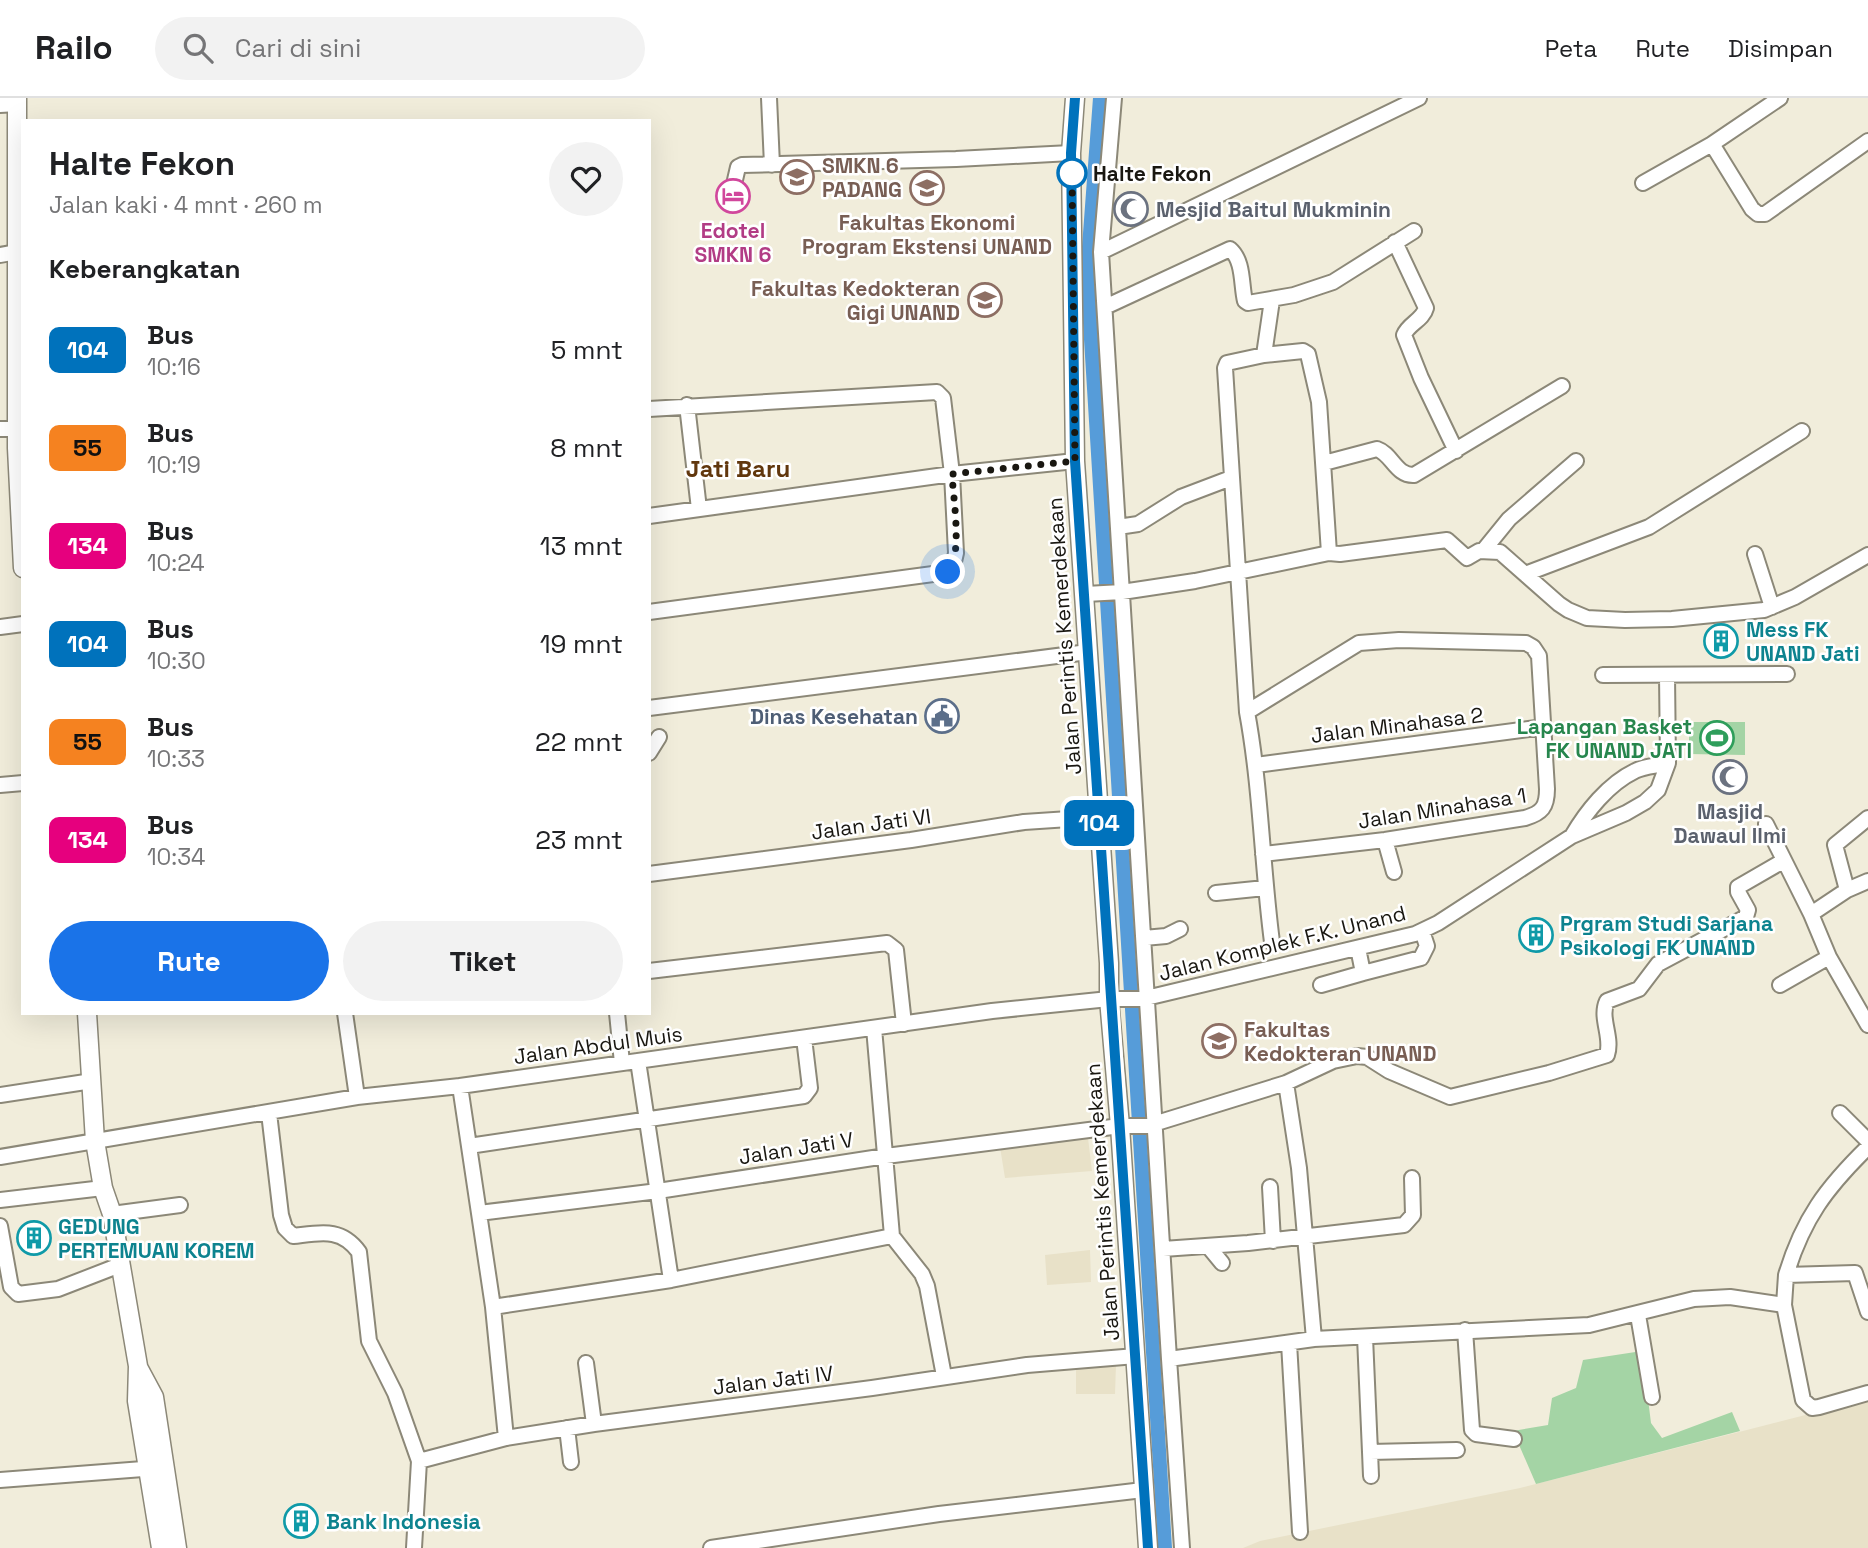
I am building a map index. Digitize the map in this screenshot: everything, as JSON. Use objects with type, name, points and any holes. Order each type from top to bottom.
[{"type":"main road","name":"Jalan Perintis Kemerdekaan","points":[[1075,98],[1071,153],[1075,461],[1090,594],[1088,652],[1098,817],[1125,1127],[1148,1548]]},
{"type":"main road","points":[[11,102],[8,254],[20,348],[20,409],[9,429],[21,548]]},
{"type":"main road","points":[[87,1015],[95,1141],[103,1188],[112,1214],[138,1366],[137,1401],[177,1548]]},
{"type":"main road","points":[[157,1468],[160,1548]]},
{"type":"street","points":[[769,98],[772,165]]},
{"type":"street","points":[[1114,98],[1101,251],[1120,592],[1144,938],[1151,1124],[1163,1249],[1182,1548]]},
{"type":"street","points":[[1101,251],[1419,98]]},
{"type":"street","points":[[1643,183],[1712,144],[1780,98]]},
{"type":"street","points":[[1712,144],[1752,209],[1758,214],[1765,214],[1868,141]]},
{"type":"street","points":[[735,180],[738,167],[742,165],[1071,153]]},
{"type":"street","points":[[1105,307],[1230,249],[1236,254],[1245,301],[1248,303],[1311,291],[1333,282],[1414,231]]},
{"type":"street","points":[[1395,242],[1426,308],[1424,314],[1405,335],[1456,451]]},
{"type":"street","points":[[1264,355],[1272,300]]},
{"type":"street","points":[[1272,942],[1265,888],[1256,765],[1247,712],[1240,571],[1231,478],[1227,362],[1303,351],[1308,354],[1319,402],[1329,553]]},
{"type":"street","points":[[1324,463],[1377,449],[1401,472],[1414,475],[1562,386]]},
{"type":"street","points":[[651,409],[937,392],[943,398],[952,474],[956,553],[953,566],[948,572],[651,612]]},
{"type":"street","points":[[687,405],[699,509]]},
{"type":"street","points":[[1525,574],[1649,527],[1802,430]]},
{"type":"street","points":[[651,516],[952,474],[1075,461]]},
{"type":"street","points":[[1483,551],[1509,519],[1576,461]]},
{"type":"street","points":[[1118,527],[1138,524],[1181,497],[1231,478]]},
{"type":"street","points":[[1090,594],[1120,592],[1329,553],[1340,554],[1447,540],[1467,558],[1477,551],[1500,552],[1568,610],[1587,618],[1672,619],[1764,610],[1795,597],[1868,555]]},
{"type":"street","points":[[1755,554],[1772,607]]},
{"type":"street","points":[[0,626],[21,624]]},
{"type":"street","points":[[1247,712],[1359,643],[1399,640],[1526,643],[1533,647],[1539,656],[1544,727]]},
{"type":"street","points":[[651,708],[1088,652]]},
{"type":"street","points":[[1603,675],[1787,674]]},
{"type":"street","points":[[1667,675],[1668,763]]},
{"type":"street","name":"Jalan Minahasa 2","points":[[1256,765],[1544,727]]},
{"type":"street","name":"Jalan Minahasa 1","points":[[1263,854],[1385,840],[1539,814],[1545,807],[1547,796],[1544,727]]},
{"type":"street","points":[[651,750],[659,737]]},
{"type":"street","name":"Jalan Komplek F.K. Unand","points":[[1114,999],[1145,998],[1422,931],[1572,836],[1645,802],[1658,790],[1668,763]]},
{"type":"street","name":"Jalan Komplek F.K. Unand","points":[[1572,836],[1583,816],[1617,783],[1635,771],[1668,763]]},
{"type":"street","points":[[0,785],[21,783]]},
{"type":"street","name":"Jalan Jati VI","points":[[651,874],[911,840],[1024,822],[1098,817]]},
{"type":"street","points":[[1847,890],[1835,845],[1868,818]]},
{"type":"street","points":[[1766,824],[1811,914],[1829,957],[1868,1025]]},
{"type":"street","points":[[1385,840],[1394,872]]},
{"type":"street","name":"Jalan Jati V","points":[[479,1213],[658,1191],[886,1156],[1151,1124],[1286,1083],[1333,1061],[1357,1056],[1367,1057],[1389,1071],[1450,1097],[1603,1057],[1607,1055],[1609,1048],[1604,1011],[1607,1001],[1639,989],[1658,964],[1746,917],[1748,910],[1738,887],[1783,861]]},
{"type":"street","points":[[1811,914],[1847,890],[1868,881]]},
{"type":"street","points":[[1216,893],[1265,888]]},
{"type":"street","points":[[1144,938],[1166,936],[1180,929]]},
{"type":"street","points":[[1321,985],[1421,958],[1427,946],[1422,931]]},
{"type":"street","points":[[651,971],[887,943],[896,950],[904,1024]]},
{"type":"street","points":[[1358,948],[1363,973]]},
{"type":"street","points":[[1780,985],[1829,957]]},
{"type":"street","name":"Jalan Abdul Muis","points":[[0,1157],[357,1097],[460,1086],[992,1011],[1114,999]]},
{"type":"street","points":[[345,1015],[357,1097]]},
{"type":"street","points":[[618,1015],[622,1063]]},
{"type":"street","points":[[874,1028],[892,1236],[922,1274],[927,1286],[944,1376]]},
{"type":"street","points":[[469,1146],[804,1096],[810,1088],[804,1038]]},
{"type":"street","points":[[638,1061],[671,1280]]},
{"type":"street","points":[[0,1095],[92,1081]]},
{"type":"street","points":[[1286,1083],[1299,1168],[1314,1339]]},
{"type":"street","points":[[460,1086],[493,1307],[506,1438]]},
{"type":"street","points":[[269,1113],[281,1215],[285,1228],[293,1236],[324,1231],[351,1240],[359,1252],[369,1341],[395,1393],[419,1461],[414,1548]]},
{"type":"street","points":[[1840,1113],[1868,1141]]},
{"type":"street","points":[[1868,1147],[1843,1171],[1817,1203],[1796,1243],[1786,1275],[1784,1305],[1801,1393],[1807,1405],[1812,1408],[1819,1407],[1868,1393]]},
{"type":"street","points":[[1163,1249],[1273,1241],[1404,1225],[1413,1215],[1412,1178]]},
{"type":"street","points":[[1270,1187],[1273,1241]]},
{"type":"street","points":[[0,1200],[103,1188]]},
{"type":"street","points":[[112,1214],[180,1205]]},
{"type":"street","points":[[0,1226],[11,1287],[18,1294],[58,1289],[120,1265]]},
{"type":"street","points":[[493,1307],[671,1280],[892,1236]]},
{"type":"street","points":[[1208,1246],[1222,1263]]},
{"type":"street","points":[[1786,1275],[1861,1271],[1868,1312]]},
{"type":"street","points":[[1169,1359],[1314,1339],[1570,1327],[1638,1315],[1694,1299],[1730,1297],[1784,1305]]},
{"type":"street","points":[[1638,1315],[1652,1397]]},
{"type":"street","points":[[1465,1330],[1472,1430],[1476,1434],[1514,1439]]},
{"type":"street","points":[[1365,1337],[1371,1476]]},
{"type":"street","points":[[1289,1343],[1300,1532]]},
{"type":"street","name":"Jalan Jati IV","points":[[419,1461],[506,1438],[594,1424],[1027,1365],[1136,1356]]},
{"type":"street","points":[[586,1363],[594,1424]]},
{"type":"street","points":[[567,1428],[571,1462]]},
{"type":"street","points":[[1370,1452],[1457,1450]]},
{"type":"street","points":[[0,1480],[157,1468]]},
{"type":"street","points":[[711,1548],[939,1514],[1143,1490]]},
{"type":"shaded area","points":[[1088,1138],[1092,1171],[1005,1178],[1000,1147]]},
{"type":"shaded area","points":[[1090,1250],[1091,1282],[1047,1285],[1045,1255]]},
{"type":"shaded area","points":[[1076,1363],[1116,1365],[1115,1394],[1076,1394]]},
{"type":"shaded area","points":[[1868,1399],[1868,1548],[1243,1548],[1260,1541],[1520,1488]]},
{"type":"green space","name":"Lapangan Basket FK UNAND JATI","points":[[1689,722],[1745,722],[1745,755],[1689,754]]},
{"type":"green space","points":[[1642,1351],[1651,1423],[1662,1438],[1732,1412],[1740,1431],[1536,1484],[1513,1431],[1548,1425],[1552,1398],[1576,1388],[1583,1360]]},
{"type":"waterway","points":[[1100,98],[1087,274],[1165,1548]]},
{"type":"bus line","name":"104","points":[[1075,98],[1071,153],[1075,461],[1086,594],[1109,999],[1148,1548]]},
{"type":"place","name":"Halte Fekon","points":[[1072,173]]},
{"type":"place","name":"SMKN 6 PADANG","points":[[797,177]]},
{"type":"place","name":"Fakultas Ekonomi Program Ekstensi UNAND","points":[[927,188]]},
{"type":"place","name":"Edotel SMKN 6","points":[[733,196]]},
{"type":"place","name":"Mesjid Baitul Mukminin","points":[[1131,209]]},
{"type":"place","name":"Fakultas Kedokteran Gigi UNAND","points":[[985,300]]},
{"type":"place","name":"Mess FK UNAND Jati","points":[[1721,641]]},
{"type":"place","name":"Dinas Kesehatan","points":[[942,716]]},
{"type":"place","name":"Lapangan Basket FK UNAND JATI","points":[[1717,738]]},
{"type":"place","name":"Masjid Dawaul Ilmi","points":[[1730,777]]},
{"type":"place","name":"Prgram Studi Sarjana Psikologi FK UNAND","points":[[1536,935]]},
{"type":"place","name":"Fakultas Kedokteran UNAND","points":[[1219,1041]]},
{"type":"place","name":"GEDUNG PERTEMUAN KOREM","points":[[34,1238]]},
{"type":"place","name":"Bank Indonesia","points":[[301,1521]]},
{"type":"district","name":"Jati Baru","points":[[738,468]]},
{"type":"route","points":[[948,572],[953,566],[956,553],[952,474],[1075,461],[1072,173]]}]
